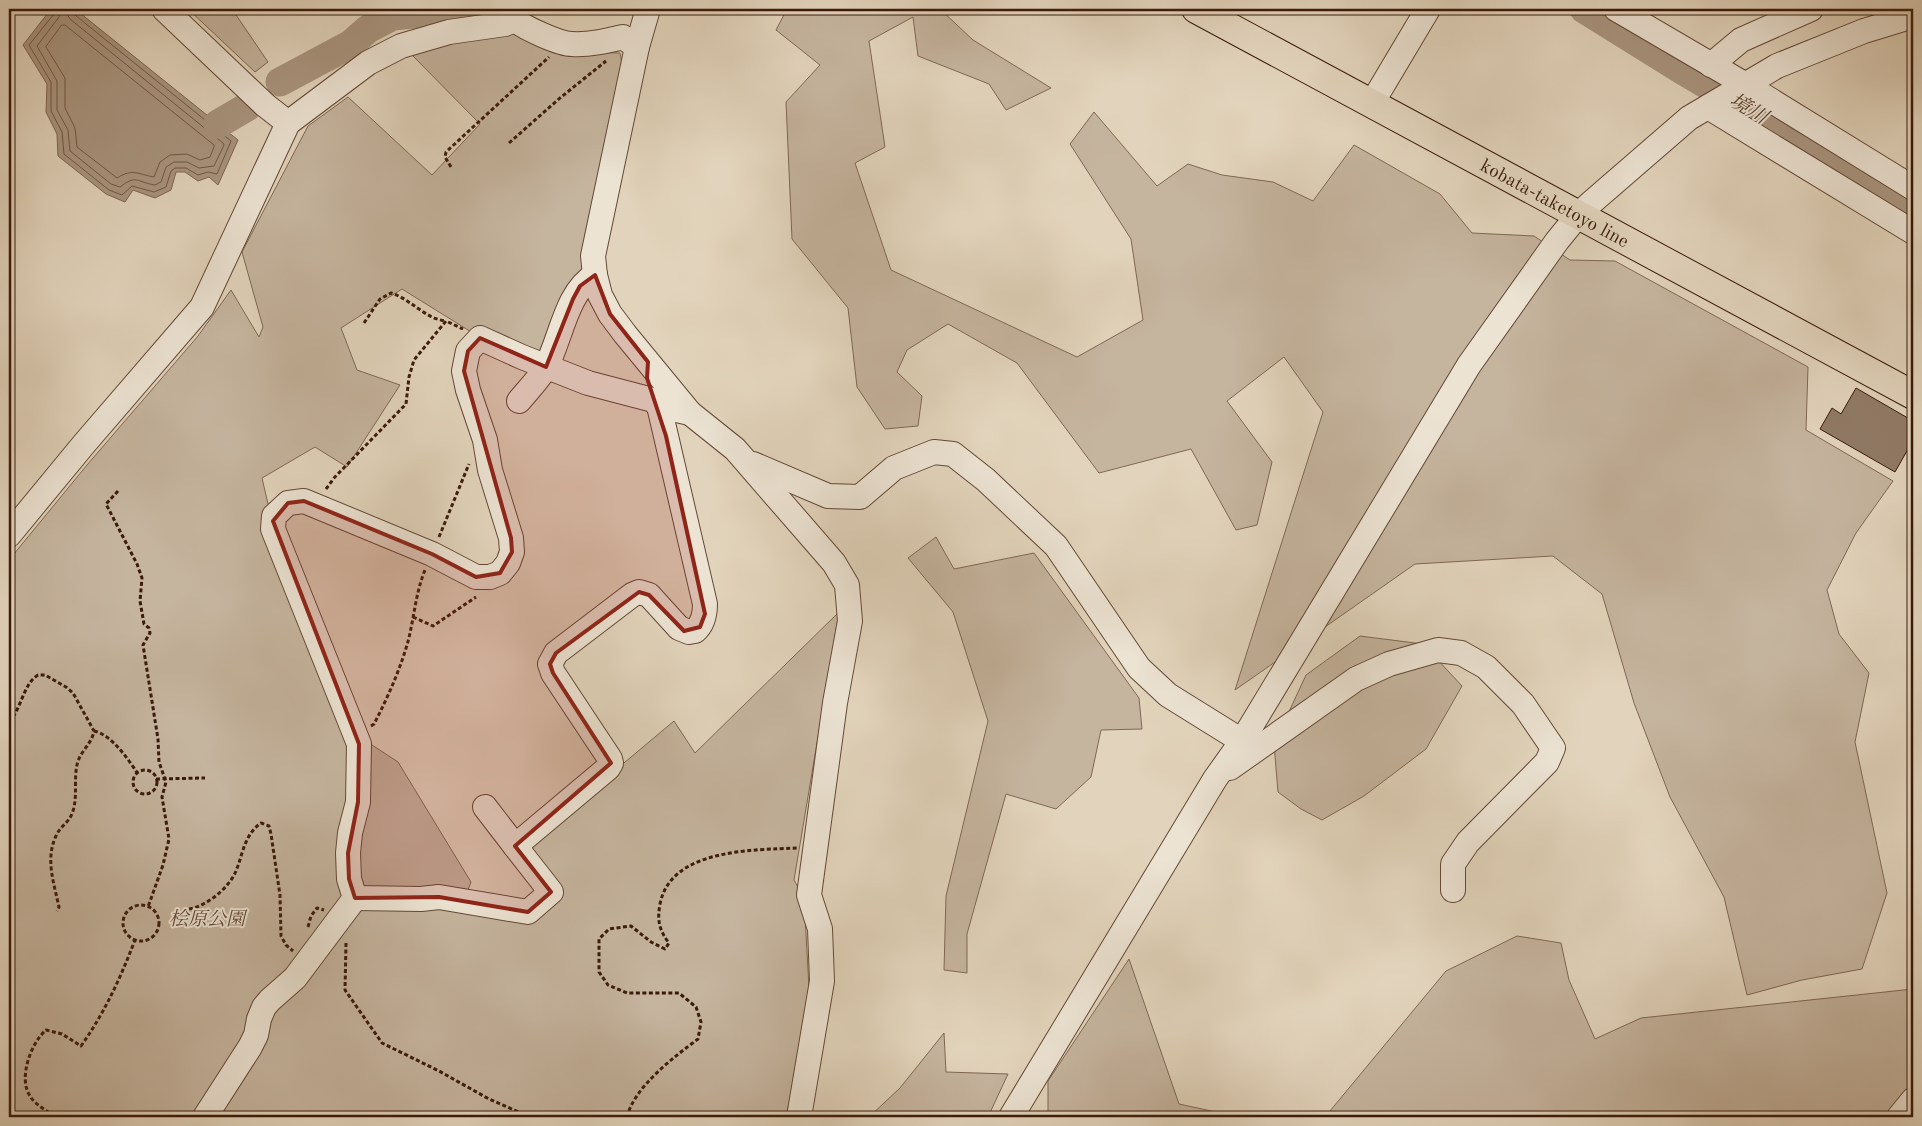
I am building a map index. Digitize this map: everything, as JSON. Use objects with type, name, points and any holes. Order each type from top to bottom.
[{"type":"main road","name":"kobata-taketoyo line","points":[[1196,9],[1913,395]]},
{"type":"street","points":[[164,9],[265,105],[288,123]]},
{"type":"street","points":[[648,9],[637,47],[593,256],[600,295],[610,314],[690,413],[736,449],[834,563],[847,585],[850,621],[835,703],[809,895],[820,929],[822,981],[799,1117]]},
{"type":"street","points":[[1372,103],[1428,9]]},
{"type":"street","points":[[1616,9],[1746,85],[1913,188]]},
{"type":"street","points":[[1711,65],[1742,40],[1810,9]]},
{"type":"street","points":[[1011,1117],[1215,779],[1242,740],[1469,365],[1556,241],[1579,214],[1689,118],[1778,66],[1855,34],[1913,16]]},
{"type":"street","points":[[9,536],[84,444],[202,307],[288,123],[368,63],[401,46],[449,32],[505,24],[515,20],[522,25],[570,45],[596,43],[623,37],[637,47]]},
{"type":"street","points":[[1708,107],[1913,232]]},
{"type":"street","points":[[519,401],[546,367],[580,286],[595,275]]},
{"type":"street","points":[[205,1117],[250,1047],[256,1035],[259,1019],[264,1007],[296,978],[349,906],[348,853],[350,833],[358,802],[359,744],[273,529],[274,516],[288,503],[304,501],[318,505],[432,554],[476,577],[490,577],[500,573],[508,563],[512,552],[511,538],[490,470],[485,440],[468,390],[464,371],[468,350],[480,338],[588,383],[690,413]]},
{"type":"street","points":[[515,846],[608,768],[611,763],[552,673],[550,664],[556,653],[632,595],[639,592],[649,595],[684,631],[695,631],[700,627],[705,614],[705,604],[656,403],[648,378],[648,362]]},
{"type":"street","points":[[747,462],[828,496],[860,497],[894,468],[934,452],[953,454],[986,480],[1056,546],[1139,668],[1168,695],[1242,740]]},
{"type":"street","points":[[1215,779],[1308,711],[1356,679],[1389,664],[1438,650],[1461,652],[1486,667],[1524,704],[1553,748],[1547,762],[1468,842],[1453,864],[1453,890]]},
{"type":"street","points":[[349,906],[439,897],[528,912],[551,892],[485,807]]},
{"type":"street","points":[[1899,1117],[1913,1100]]},
{"type":"path","points":[[452,167],[445,157],[446,152],[555,51],[562,42]]},
{"type":"path","points":[[508,143],[610,57]]},
{"type":"path","points":[[364,323],[380,299],[391,293],[398,295],[437,320],[446,321],[480,338]]},
{"type":"path","points":[[318,505],[322,494],[334,478],[406,404],[409,377],[414,360],[446,321]]},
{"type":"path","points":[[355,733],[363,731],[374,724],[387,700],[407,646],[420,581],[462,478],[480,442],[485,440]]},
{"type":"path","points":[[118,491],[106,504],[137,564],[142,578],[140,601],[144,624],[150,633],[143,645],[157,730],[159,762],[165,778],[162,797],[168,839],[163,865],[148,906]]},
{"type":"path","points":[[413,617],[433,626],[477,596]]},
{"type":"path","points":[[9,722],[19,707],[28,684],[38,675],[45,675],[73,693],[94,731],[93,737],[78,762],[76,799],[71,817],[57,833],[53,844],[51,870],[59,907],[57,911]]},
{"type":"path","points":[[94,731],[100,732],[118,748],[138,774]]},
{"type":"path","points":[[145,771],[149,772],[156,779],[156,787],[148,794],[138,792],[134,787],[133,782],[138,774],[145,771]]},
{"type":"path","points":[[156,779],[205,778]]},
{"type":"path","points":[[189,910],[198,908],[230,883],[250,835],[261,823],[265,824],[269,826],[278,874],[281,936],[292,951],[298,950]]},
{"type":"path","points":[[627,1117],[629,1107],[666,1063],[698,1039],[700,1022],[696,1007],[678,993],[627,992],[608,985],[599,972],[599,939],[609,929],[631,926],[651,942],[664,948],[669,943],[660,928],[658,915],[661,899],[670,881],[686,868],[724,853],[816,847]]},
{"type":"path","points":[[142,905],[148,906],[158,916],[158,930],[148,940],[135,940],[130,937],[124,928],[124,918],[131,908],[142,905]]},
{"type":"path","points":[[306,931],[311,916],[317,908],[349,906],[346,923],[345,990],[382,1043],[439,1071],[489,1099],[530,1117]]},
{"type":"path","points":[[54,1117],[30,1096],[26,1086],[26,1073],[36,1043],[46,1030],[62,1034],[81,1046],[100,1019],[122,976],[135,940]]},
{"type":"highlighted area","points":[[595,275],[610,314],[648,362],[647,378],[666,436],[705,614],[700,627],[684,631],[649,595],[639,592],[556,653],[550,664],[553,673],[611,763],[515,846],[551,892],[528,912],[439,897],[355,898],[349,879],[348,853],[358,802],[359,744],[273,521],[288,503],[304,501],[432,554],[476,577],[500,573],[512,552],[511,538],[464,371],[468,351],[480,338],[546,367],[573,299],[580,286]]},
{"type":"green space","points":[[188,9],[232,9],[268,62],[255,72]]},
{"type":"green space","points":[[787,9],[940,9],[973,40],[1051,88],[1006,110],[989,84],[918,56],[913,17],[869,41],[885,147],[855,163],[891,270],[1077,357],[1143,320],[1131,239],[1070,144],[1094,112],[1157,186],[1188,164],[1222,175],[1273,182],[1313,201],[1354,145],[1440,194],[1472,233],[1534,236],[1570,260],[1615,261],[1808,367],[1806,430],[1893,481],[1856,533],[1827,590],[1839,634],[1869,673],[1855,742],[1887,893],[1862,969],[1802,980],[1747,995],[1724,897],[1670,797],[1634,703],[1602,594],[1553,556],[1415,564],[1235,690],[1323,412],[1284,357],[1227,401],[1272,462],[1257,525],[1236,530],[1191,449],[1099,473],[1017,363],[948,324],[907,350],[897,372],[922,396],[918,426],[885,429],[857,387],[848,308],[792,239],[786,102],[820,65],[776,30]]},
{"type":"green space","name":"桧原公園","points":[[494,27],[567,52],[620,53],[626,85],[592,278],[534,371],[402,289],[341,328],[357,370],[400,385],[347,467],[315,447],[262,478],[281,560],[349,730],[398,762],[471,882],[464,901],[528,912],[551,892],[525,846],[674,721],[695,753],[839,612],[794,880],[804,898],[810,1006],[786,1117],[9,1117],[9,560],[87,465],[198,336],[231,290],[259,337],[263,327],[242,252],[308,126],[348,97],[432,175],[480,124],[410,53]]},
{"type":"green space","points":[[936,537],[954,569],[1034,553],[1139,698],[1142,729],[1101,730],[1091,777],[1056,809],[1006,794],[967,934],[967,973],[944,970],[946,896],[988,721],[953,612],[908,558]]},
{"type":"green space","points":[[1360,636],[1423,644],[1462,686],[1426,749],[1364,796],[1322,820],[1301,809],[1278,792],[1274,744],[1306,675]]},
{"type":"green space","points":[[1517,936],[1561,943],[1569,980],[1595,1039],[1641,1018],[1913,989],[1913,1091],[1892,1117],[1325,1117],[1446,971]]},
{"type":"green space","points":[[1129,959],[1179,1104],[1239,1117],[1048,1117],[1048,1081]]},
{"type":"green space","points":[[944,1033],[946,1072],[1008,1074],[988,1117],[869,1117],[900,1088]]},
{"type":"water","points":[[51,9],[75,9],[238,140],[218,185],[209,177],[198,181],[185,172],[176,172],[171,190],[155,198],[133,190],[125,202],[106,194],[58,156],[57,134],[46,112],[47,84],[23,45]]},
{"type":"building","points":[[1856,388],[1913,421],[1913,452],[1908,449],[1895,472],[1820,429],[1832,408],[1841,414]]},
{"type":"waterway","points":[[280,82],[351,44],[368,29],[393,16],[465,9]]},
{"type":"waterway","name":"境川","points":[[1584,9],[1682,70],[1913,206]]},
{"type":"waterway","points":[[218,124],[247,107]]}]
